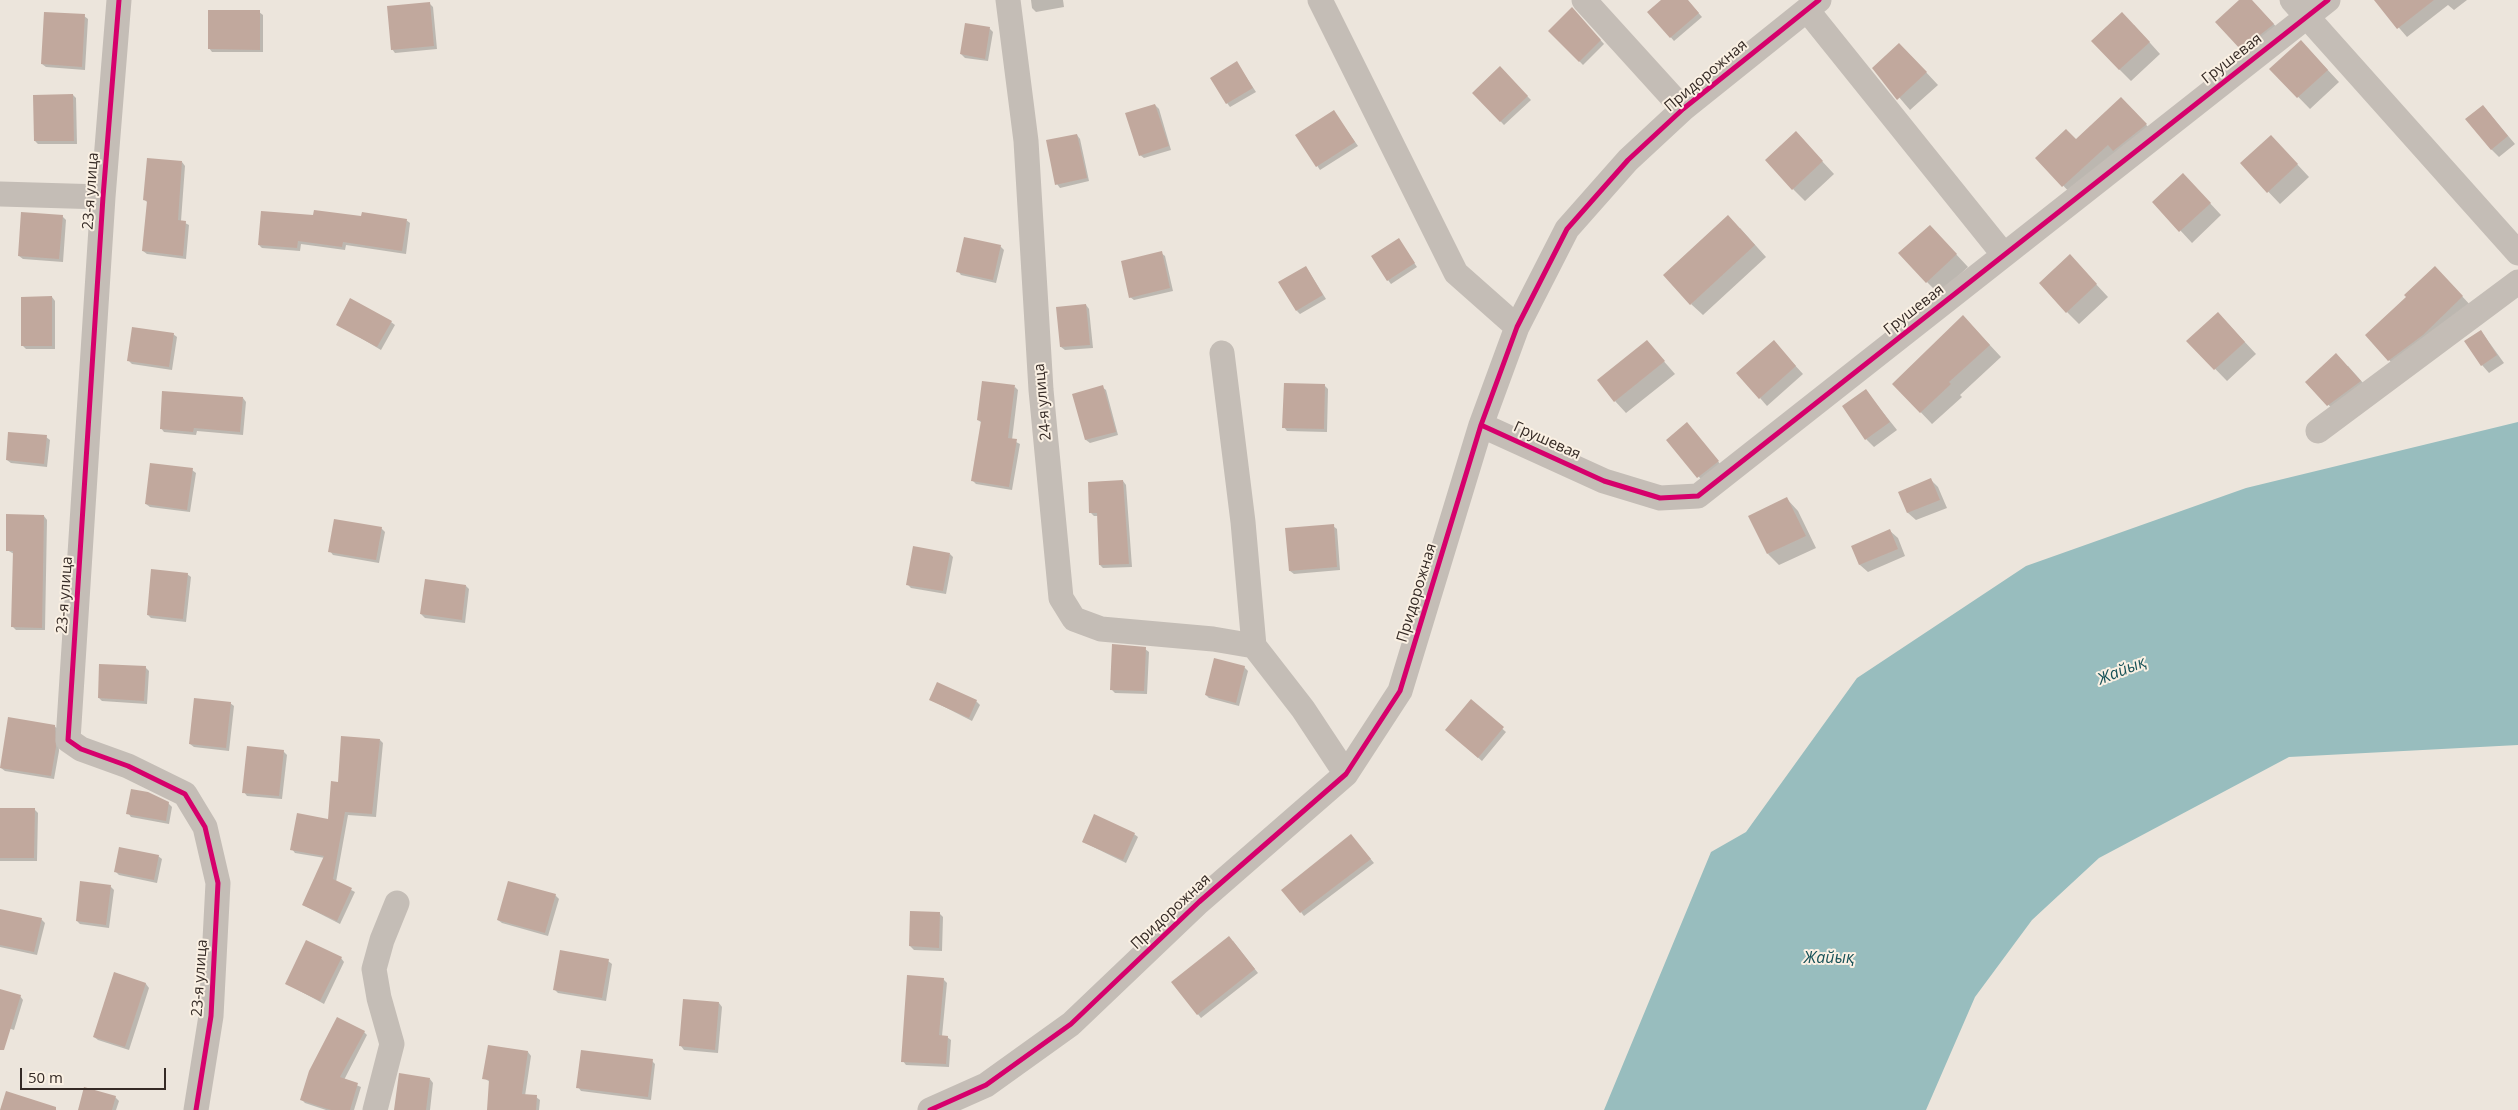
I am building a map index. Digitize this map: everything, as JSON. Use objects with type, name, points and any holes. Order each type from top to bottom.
[{"type":"street","name":"23-я улица","points":[[119,0],[103,197],[68,740],[81,749],[128,766],[185,794],[205,827],[218,883],[211,1016],[196,1110]]},
{"type":"street","name":"24-я улица","points":[[1008,0],[1026,141],[1041,390],[1061,598],[1074,618],[1101,630],[1213,639],[1254,646]]},
{"type":"street","points":[[1320,0],[1456,273],[1517,327]]},
{"type":"street","points":[[1584,0],[1684,110]]},
{"type":"street","name":"Грушевая","points":[[1481,425],[1604,480],[1660,498],[1698,496],[2004,255],[2299,8],[2328,0]]},
{"type":"street","points":[[1813,5],[2004,255]]},
{"type":"street","name":"Придорожная","points":[[930,1110],[986,1085],[1071,1024],[1199,902],[1346,774],[1400,690],[1481,425],[1517,327],[1567,229],[1628,160],[1684,110],[1813,5]]},
{"type":"street","points":[[2299,8],[2518,253]]},
{"type":"street","points":[[0,194],[103,197]]},
{"type":"street","points":[[2318,432],[2518,282]]},
{"type":"street","points":[[1222,352],[1244,522],[1254,646],[1303,709],[1346,774]]},
{"type":"street","points":[[375,1110],[392,1044],[379,998],[374,969],[382,940],[397,903]]},
{"type":"water","name":"Жайық","points":[[2518,422],[2518,745],[2289,757],[2099,858],[2032,920],[1975,997],[1926,1110],[1604,1110],[1711,852],[1746,832],[1857,678],[2026,566],[2246,488]]},
{"type":"building","points":[[1661,0],[1688,0],[1699,13],[1670,38],[1647,12]]},
{"type":"building","points":[[2239,0],[2252,0],[2274,24],[2241,50],[2215,22]]},
{"type":"building","points":[[2374,0],[2434,0],[2397,29]]},
{"type":"building","points":[[430,2],[434,46],[391,50],[387,6]]},
{"type":"building","points":[[1572,7],[1601,40],[1579,62],[1548,31]]},
{"type":"building","points":[[208,10],[260,10],[260,50],[208,49]]},
{"type":"building","points":[[44,12],[85,14],[82,67],[41,64]]},
{"type":"building","points":[[2122,12],[2150,42],[2119,70],[2091,41]]},
{"type":"building","points":[[965,23],[990,27],[985,59],[960,54]]},
{"type":"building","points":[[2301,40],[2328,70],[2297,98],[2269,69]]},
{"type":"building","points":[[1899,43],[1927,72],[1897,100],[1872,68]]},
{"type":"building","points":[[1237,61],[1253,88],[1226,104],[1210,78]]},
{"type":"building","points":[[1500,66],[1528,96],[1500,122],[1472,93]]},
{"type":"building","points":[[73,94],[74,141],[34,141],[33,95]]},
{"type":"building","points":[[2121,97],[2147,124],[2113,151],[2108,145],[2062,187],[2035,158],[2066,129],[2076,139]]},
{"type":"building","points":[[1155,104],[1169,146],[1139,156],[1125,113]]},
{"type":"building","points":[[2483,105],[2508,136],[2491,150],[2465,119]]},
{"type":"building","points":[[1334,110],[1355,142],[1316,167],[1295,135]]},
{"type":"building","points":[[1796,131],[1823,161],[1792,190],[1765,160]]},
{"type":"building","points":[[1077,134],[1087,178],[1055,185],[1046,140]]},
{"type":"building","points":[[2271,135],[2298,164],[2267,193],[2240,163]]},
{"type":"building","points":[[147,158],[182,161],[178,220],[186,221],[183,256],[142,251],[147,201],[143,200]]},
{"type":"building","points":[[2183,173],[2211,203],[2179,232],[2152,202]]},
{"type":"building","points":[[314,210],[361,216],[362,212],[407,219],[402,251],[343,242],[342,247],[298,241],[297,248],[258,245],[261,211],[313,215]]},
{"type":"building","points":[[21,212],[63,215],[59,259],[18,256]]},
{"type":"building","points":[[1728,215],[1755,245],[1690,305],[1663,275]]},
{"type":"building","points":[[1930,225],[1957,254],[1926,283],[1898,253]]},
{"type":"building","points":[[964,237],[1001,245],[993,280],[956,272]]},
{"type":"building","points":[[1399,238],[1415,263],[1387,281],[1371,256]]},
{"type":"building","points":[[1162,251],[1170,288],[1129,298],[1121,261]]},
{"type":"building","points":[[2070,254],[2097,284],[2066,313],[2039,283]]},
{"type":"building","points":[[1306,266],[1323,295],[1296,311],[1278,282]]},
{"type":"building","points":[[2435,266],[2463,296],[2423,335],[2388,361],[2365,335],[2406,297],[2404,295]]},
{"type":"building","points":[[52,296],[52,346],[21,346],[21,297]]},
{"type":"building","points":[[350,298],[392,321],[377,347],[336,325]]},
{"type":"building","points":[[1086,304],[1090,345],[1060,347],[1056,307]]},
{"type":"building","points":[[2218,312],[2245,342],[2214,370],[2186,341]]},
{"type":"building","points":[[1963,315],[1990,345],[1949,382],[1951,384],[1920,413],[1892,384]]},
{"type":"building","points":[[132,327],[174,333],[169,367],[127,361]]},
{"type":"building","points":[[2481,330],[2497,355],[2481,366],[2464,341]]},
{"type":"building","points":[[1647,340],[1665,361],[1614,402],[1597,380]]},
{"type":"building","points":[[1774,340],[1796,366],[1759,399],[1736,373]]},
{"type":"building","points":[[2336,353],[2361,381],[2327,406],[2305,382]]},
{"type":"building","points":[[982,381],[1015,385],[1008,438],[1017,439],[1009,487],[971,481],[981,421],[977,420]]},
{"type":"building","points":[[1284,383],[1325,384],[1324,429],[1282,428]]},
{"type":"building","points":[[1103,385],[1116,432],[1085,440],[1072,394]]},
{"type":"building","points":[[1866,389],[1890,422],[1865,440],[1842,406]]},
{"type":"building","points":[[162,391],[243,397],[240,432],[194,428],[193,432],[160,429]]},
{"type":"building","points":[[1687,422],[1719,461],[1697,478],[1666,440]]},
{"type":"building","points":[[8,432],[47,435],[44,464],[6,460]]},
{"type":"building","points":[[150,463],[193,468],[187,510],[145,504]]},
{"type":"building","points":[[1931,478],[1940,500],[1907,513],[1898,492]]},
{"type":"building","points":[[1123,480],[1129,564],[1099,565],[1097,513],[1089,513],[1088,482]]},
{"type":"building","points":[[1787,497],[1806,536],[1767,554],[1748,516]]},
{"type":"building","points":[[6,514],[44,515],[42,628],[11,627],[13,551],[6,551]]},
{"type":"building","points":[[334,519],[382,527],[376,560],[328,552]]},
{"type":"building","points":[[1334,524],[1337,567],[1289,571],[1285,528]]},
{"type":"building","points":[[1890,529],[1898,549],[1859,565],[1851,546]]},
{"type":"building","points":[[913,546],[950,553],[943,591],[906,585]]},
{"type":"building","points":[[151,569],[188,573],[183,619],[147,615]]},
{"type":"building","points":[[425,579],[466,585],[462,620],[420,614]]},
{"type":"building","points":[[1112,644],[1146,647],[1144,691],[1110,690]]},
{"type":"building","points":[[1214,658],[1245,666],[1236,703],[1205,695]]},
{"type":"building","points":[[99,664],[146,666],[144,701],[98,698]]},
{"type":"building","points":[[937,682],[977,700],[969,718],[929,700]]},
{"type":"building","points":[[194,698],[231,702],[226,748],[189,744]]},
{"type":"building","points":[[1471,699],[1504,727],[1478,758],[1445,730]]},
{"type":"building","points":[[8,717],[55,725],[56,747],[51,776],[0,768]]},
{"type":"building","points":[[341,736],[380,739],[372,814],[345,812],[333,879],[352,888],[337,921],[302,905],[324,856],[290,850],[297,813],[328,819],[331,781],[338,782]]},
{"type":"building","points":[[247,746],[284,750],[279,796],[242,793]]},
{"type":"building","points":[[131,789],[148,792],[169,802],[166,821],[126,814]]},
{"type":"building","points":[[0,808],[35,808],[34,858],[0,858]]},
{"type":"building","points":[[1094,814],[1135,833],[1123,860],[1082,842]]},
{"type":"building","points":[[1351,834],[1371,859],[1300,913],[1281,890]]},
{"type":"building","points":[[119,847],[159,855],[154,880],[114,872]]},
{"type":"building","points":[[80,881],[111,885],[106,925],[76,921]]},
{"type":"building","points":[[508,881],[556,894],[545,933],[497,920]]},
{"type":"building","points":[[0,909],[42,918],[34,952],[0,945]]},
{"type":"building","points":[[910,911],[940,912],[939,948],[909,946]]},
{"type":"building","points":[[1229,936],[1255,969],[1197,1015],[1171,982]]},
{"type":"building","points":[[306,940],[342,957],[320,1001],[285,984]]},
{"type":"building","points":[[560,950],[609,959],[602,998],[553,990]]},
{"type":"building","points":[[114,972],[146,983],[125,1047],[93,1037]]},
{"type":"building","points":[[907,975],[944,978],[939,1035],[948,1036],[946,1064],[901,1062]]},
{"type":"building","points":[[0,989],[21,995],[4,1050],[0,1050]]},
{"type":"building","points":[[683,999],[719,1002],[715,1050],[679,1046]]},
{"type":"building","points":[[337,1017],[365,1031],[340,1077],[358,1083],[350,1110],[331,1110],[300,1100],[309,1071]]},
{"type":"building","points":[[488,1045],[528,1051],[522,1094],[537,1095],[536,1110],[487,1110],[489,1080],[482,1079]]},
{"type":"building","points":[[581,1050],[653,1059],[648,1097],[576,1088]]},
{"type":"building","points":[[399,1073],[430,1078],[426,1110],[394,1110]]},
{"type":"building","points":[[84,1087],[116,1096],[112,1110],[78,1110]]},
{"type":"building","points":[[6,1091],[56,1107],[56,1110],[0,1110]]},
{"type":"cycle path","points":[[119,0],[103,197],[68,740],[81,749],[128,766],[185,794],[205,827],[218,883],[211,1016],[196,1110]]},
{"type":"cycle path","points":[[930,1110],[986,1085],[1071,1024],[1199,902],[1346,774],[1400,691],[1481,425],[1517,327],[1567,229],[1628,160],[1683,109],[1819,0]]},
{"type":"cycle path","points":[[1481,425],[1604,481],[1660,498],[1698,496],[2328,0]]}]
